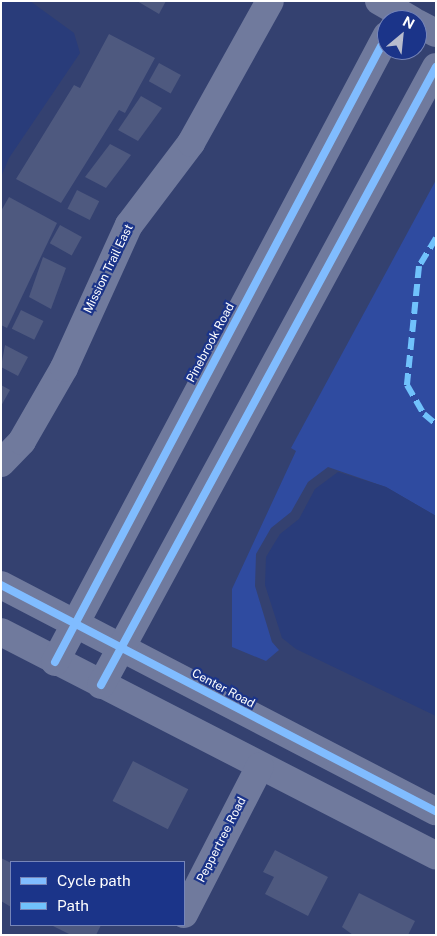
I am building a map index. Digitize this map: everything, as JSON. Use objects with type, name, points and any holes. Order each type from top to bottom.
[{"type":"street","name":"Mission Trail East","points":[[1,464],[22,441],[64,368],[130,225],[191,143],[270,1]]},
{"type":"street","name":"Pinebrook Road","points":[[55,662],[377,57]]},
{"type":"street","points":[[101,685],[436,67]]},
{"type":"street","name":"Center Road","points":[[1,585],[436,811]]},
{"type":"street","points":[[1,632],[55,662],[436,856]]},
{"type":"street","name":"Peppertree Road","points":[[185,912],[260,766]]},
{"type":"shaded area","points":[[1,1],[30,1],[74,33],[80,53],[9,158],[1,177]]},
{"type":"shaded area","points":[[436,180],[436,516],[386,487],[328,467],[308,482],[291,512],[271,528],[256,554],[255,586],[272,642],[279,650],[266,661],[232,647],[232,589],[296,451],[291,448]]},
{"type":"shaded area","points":[[338,472],[386,487],[436,516],[436,716],[296,649],[282,638],[265,585],[266,557],[280,534],[299,519],[315,489]]},
{"type":"building","points":[[137,1],[166,1],[159,14]]},
{"type":"building","points":[[109,34],[155,58],[125,113],[119,110],[61,203],[16,179],[74,85],[80,88]]},
{"type":"building","points":[[159,63],[181,75],[171,93],[149,81]]},
{"type":"building","points":[[141,96],[162,108],[138,141],[118,130]]},
{"type":"building","points":[[110,144],[131,155],[106,188],[85,177]]},
{"type":"building","points":[[77,190],[99,201],[90,220],[67,209]]},
{"type":"building","points":[[9,197],[57,223],[7,328],[1,325],[1,211]]},
{"type":"building","points":[[60,225],[82,237],[72,255],[50,243]]},
{"type":"building","points":[[43,257],[66,268],[51,309],[29,297]]},
{"type":"building","points":[[21,310],[43,321],[34,340],[12,329]]},
{"type":"building","points":[[5,345],[28,357],[18,376],[1,367]]},
{"type":"building","points":[[1,385],[10,390],[1,406]]},
{"type":"building","points":[[133,761],[188,789],[168,829],[113,801]]},
{"type":"building","points":[[275,850],[328,877],[308,916],[265,894],[274,877],[263,872]]},
{"type":"building","points":[[1,858],[10,862],[10,906],[1,901]]},
{"type":"building","points":[[359,893],[415,921],[408,935],[353,935],[342,927]]},
{"type":"building","points":[[53,926],[100,926],[96,935],[71,935]]},
{"type":"marked path","points":[[436,238],[419,266],[407,385],[424,414],[436,424]]},
{"type":"cycle path","points":[[55,662],[377,54]]},
{"type":"cycle path","points":[[101,685],[436,67]]},
{"type":"cycle path","points":[[1,585],[436,811]]}]
